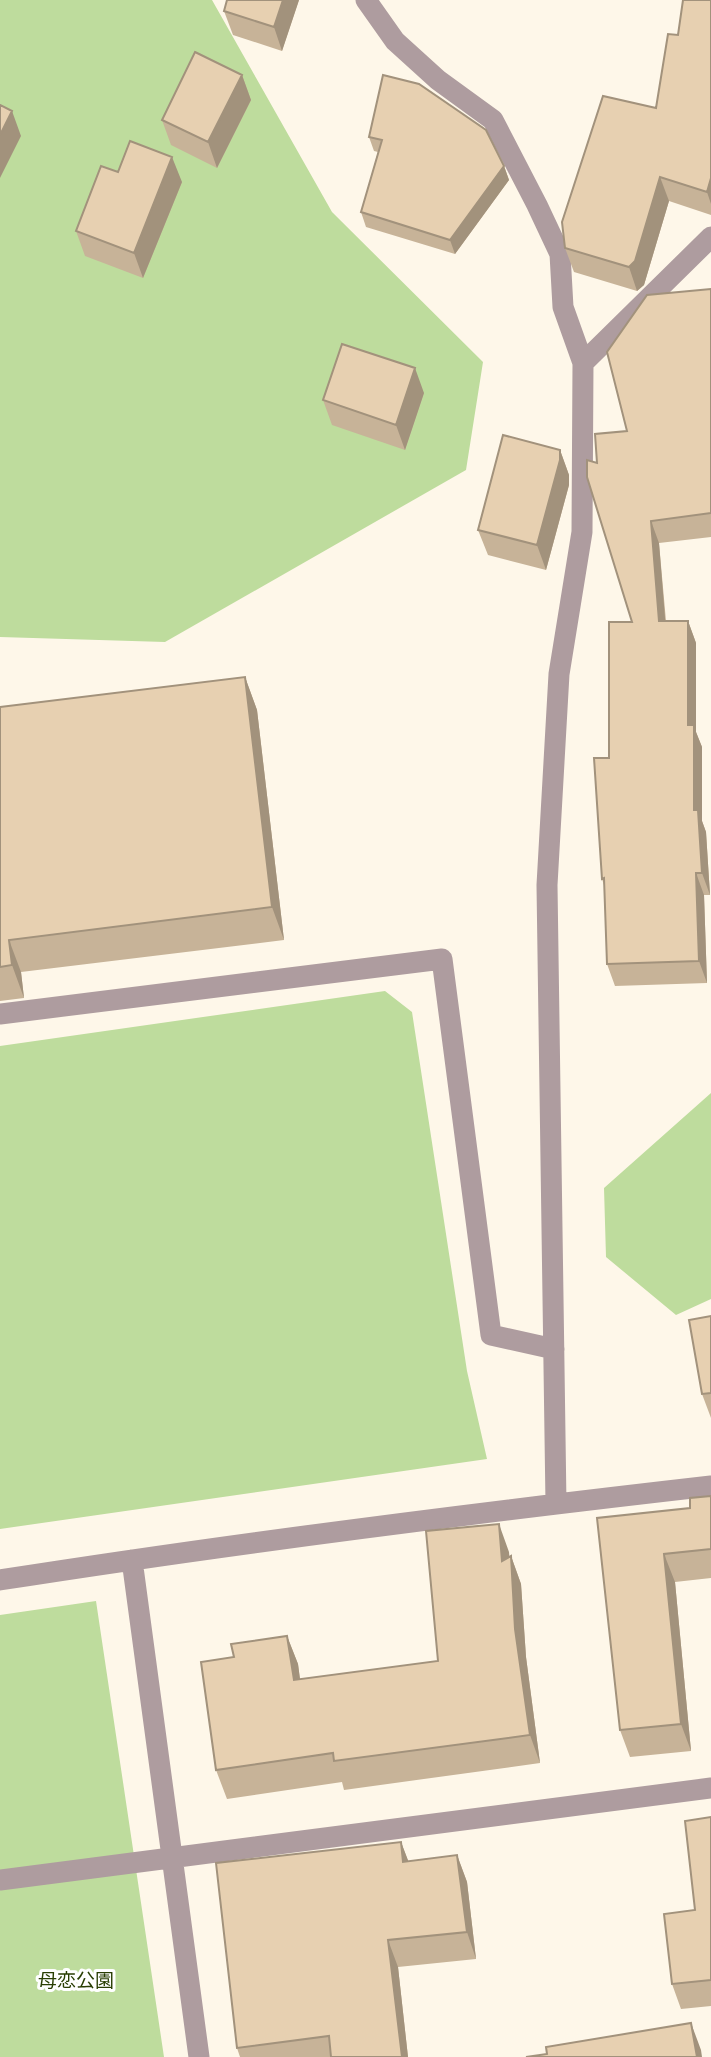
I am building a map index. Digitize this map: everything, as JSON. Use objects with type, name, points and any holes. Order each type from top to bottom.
[{"type":"street","points":[[366,0],[396,41],[438,79],[493,120],[560,254],[563,307],[583,363],[582,532],[559,674],[547,885],[556,1504]]},
{"type":"street","points":[[583,363],[711,237]]},
{"type":"street","points":[[0,1014],[442,958],[491,1335],[554,1349]]},
{"type":"street","points":[[0,1580],[132,1560],[711,1486]]},
{"type":"street","points":[[132,1560],[199,2057]]},
{"type":"street","points":[[0,1880],[711,1788]]},
{"type":"green space","points":[[0,0],[212,0],[332,212],[483,362],[466,470],[165,642],[0,637]]},
{"type":"green space","points":[[385,991],[412,1012],[467,1371],[487,1459],[0,1529],[0,1046]]},
{"type":"green space","points":[[711,1093],[711,1299],[676,1315],[606,1257],[604,1188]]},
{"type":"green space","name":"母恋公園","points":[[96,1601],[164,2057],[0,2057],[0,1615]]},
{"type":"building","points":[[227,0],[283,0],[274,27],[224,11]]},
{"type":"building","points":[[683,0],[711,0],[711,178],[707,192],[660,177],[635,261],[629,267],[565,248],[562,222],[603,96],[656,108],[668,34],[678,35]]},
{"type":"building","points":[[195,52],[242,75],[208,142],[162,120]]},
{"type":"building","points":[[383,75],[419,84],[486,130],[504,166],[450,240],[361,212],[382,140],[369,137]]},
{"type":"building","points":[[0,105],[12,111],[0,135]]},
{"type":"building","points":[[130,141],[172,157],[134,253],[76,231],[101,166],[118,172]]},
{"type":"building","points":[[711,289],[711,513],[651,521],[659,621],[688,621],[688,725],[694,725],[694,810],[698,810],[702,873],[696,873],[699,961],[607,964],[604,878],[602,879],[594,758],[609,758],[609,622],[632,622],[587,477],[587,460],[597,463],[595,434],[627,431],[607,352],[647,295]]},
{"type":"building","points":[[342,344],[415,368],[396,425],[323,400]]},
{"type":"building","points":[[503,435],[560,450],[560,460],[537,545],[478,530]]},
{"type":"building","points":[[245,677],[272,907],[9,940],[12,965],[0,967],[0,707]]},
{"type":"building","points":[[711,1316],[711,1393],[702,1394],[689,1320]]},
{"type":"building","points":[[711,1496],[711,1549],[664,1554],[681,1724],[620,1730],[597,1518],[690,1508],[690,1498]]},
{"type":"building","points":[[499,1524],[502,1561],[511,1556],[515,1629],[530,1735],[334,1761],[333,1753],[216,1770],[201,1662],[234,1657],[231,1644],[287,1636],[294,1680],[438,1661],[426,1531]]},
{"type":"building","points":[[711,1817],[711,1980],[672,1984],[664,1914],[695,1910],[685,1821]]},
{"type":"building","points":[[401,1842],[403,1862],[457,1855],[467,1932],[388,1940],[402,2057],[331,2057],[329,2036],[237,2048],[216,1863]]},
{"type":"building","points":[[691,2023],[697,2057],[526,2057],[547,2054],[546,2047]]}]
